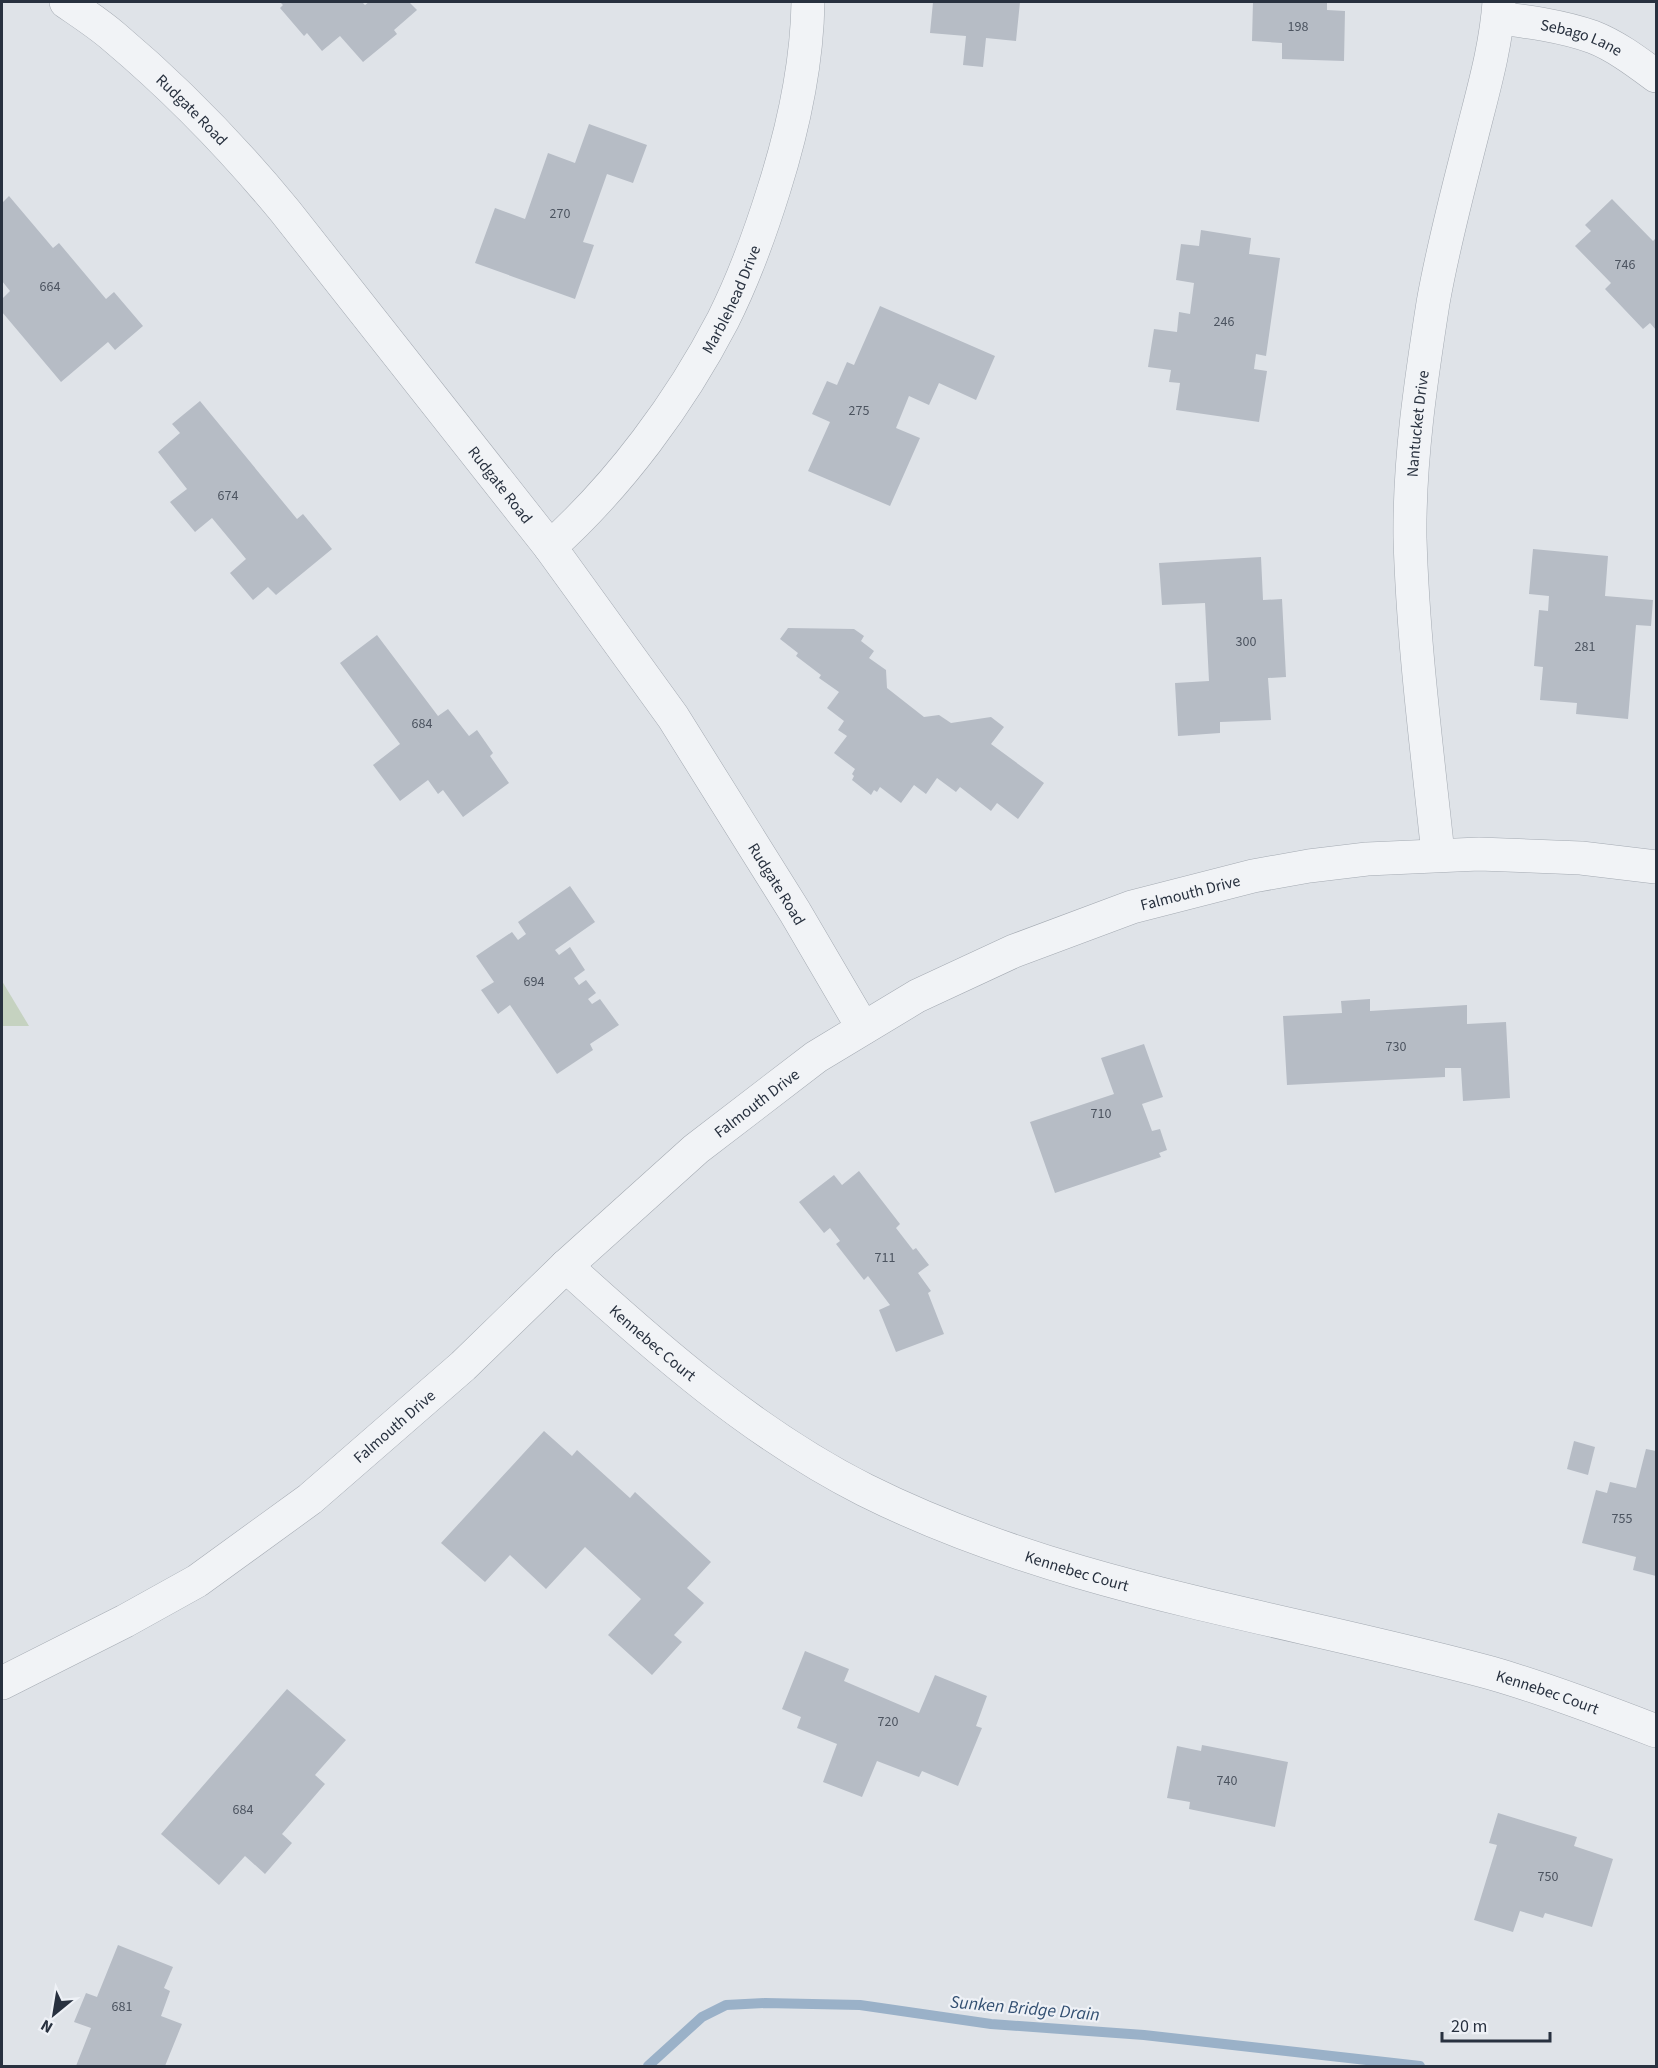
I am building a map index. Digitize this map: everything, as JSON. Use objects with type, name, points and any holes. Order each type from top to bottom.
[{"type":"street","name":"Rudgate Road","points":[[66,2],[113,36],[191,107],[240,156],[550,547],[673,717],[795,912],[863,1028]]},
{"type":"street","name":"Marblehead Drive","points":[[550,547],[580,520],[607,490],[667,413],[723,320],[758,238],[788,144],[802,64],[808,2]]},
{"type":"street","name":"Sebago Lane","points":[[1498,10],[1595,38],[1632,58],[1656,76]]},
{"type":"street","name":"Nantucket Drive","points":[[1438,854],[1414,612],[1410,536],[1411,488],[1434,300],[1454,204],[1486,82],[1498,10]]},
{"type":"street","name":"Falmouth Drive","points":[[2,1683],[125,1621],[197,1581],[310,1499],[463,1366],[631,1205],[696,1149],[816,1057],[917,996],[1014,951],[1141,904],[1253,876],[1309,866],[1438,854],[1581,858],[1656,867]]},
{"type":"street","name":"Kennebec Court","points":[[566,1266],[649,1342],[787,1444],[838,1475],[908,1510],[1010,1551],[1087,1575],[1493,1674],[1588,1705],[1656,1731]]},
{"type":"green space","points":[[2,981],[29,1026],[2,1026]]},
{"type":"building","points":[[280,2],[362,2],[365,5],[369,2],[409,2],[417,10],[394,30],[397,34],[363,62],[340,36],[322,51],[307,33],[304,36],[280,8],[283,5]]},
{"type":"building","points":[[933,2],[1020,2],[1016,41],[986,38],[983,67],[963,65],[966,36],[930,33]]},
{"type":"building","points":[[1253,2],[1327,2],[1327,10],[1345,11],[1344,61],[1282,59],[1282,43],[1252,41]]},
{"type":"building","points":[[589,124],[647,145],[633,183],[607,174],[583,242],[594,245],[575,299],[475,263],[495,208],[525,219],[548,153],[575,163]]},
{"type":"building","points":[[9,196],[53,248],[59,243],[106,299],[114,292],[143,326],[115,350],[108,342],[61,382],[2,312],[2,299],[10,291],[2,281],[2,203]]},
{"type":"building","points":[[1612,199],[1653,241],[1656,238],[1656,330],[1650,323],[1643,329],[1605,289],[1611,283],[1575,246],[1591,231],[1585,225]]},
{"type":"building","points":[[1201,230],[1251,238],[1249,254],[1280,258],[1266,356],[1256,354],[1254,369],[1267,371],[1259,422],[1176,410],[1180,383],[1169,382],[1171,370],[1148,367],[1154,329],[1177,332],[1179,312],[1190,314],[1194,283],[1176,280],[1181,244],[1199,246]]},
{"type":"building","points":[[880,306],[995,356],[976,400],[939,383],[929,405],[909,396],[896,428],[920,438],[890,506],[808,471],[830,422],[812,414],[827,381],[837,385],[847,362],[854,365]]},
{"type":"building","points":[[200,401],[297,519],[303,514],[332,549],[276,595],[268,587],[253,600],[230,573],[246,559],[212,518],[195,532],[170,502],[187,489],[158,452],[180,433],[172,424]]},
{"type":"building","points":[[1533,549],[1608,556],[1605,596],[1653,600],[1651,626],[1636,625],[1628,719],[1576,714],[1577,703],[1540,700],[1543,667],[1534,666],[1539,610],[1548,611],[1549,596],[1529,594]]},
{"type":"building","points":[[1261,557],[1263,600],[1282,599],[1286,677],[1268,678],[1271,720],[1220,722],[1220,733],[1178,736],[1175,683],[1209,681],[1205,603],[1162,605],[1159,563]]},
{"type":"building","points":[[788,628],[854,629],[864,636],[861,641],[874,651],[869,658],[886,670],[887,688],[924,717],[939,715],[951,723],[991,717],[1004,727],[991,744],[1044,783],[1018,819],[997,803],[991,811],[960,787],[956,792],[937,778],[926,794],[914,785],[901,803],[880,787],[871,795],[852,780],[855,769],[834,753],[847,736],[838,730],[844,721],[827,708],[839,692],[819,678],[821,675],[796,656],[798,653],[780,639]]},
{"type":"building","points":[[377,635],[438,716],[448,709],[469,736],[477,730],[493,753],[490,756],[509,783],[463,817],[443,790],[438,794],[428,780],[400,801],[373,765],[400,744],[340,663]]},
{"type":"building","points":[[570,886],[595,922],[555,950],[559,955],[570,947],[585,970],[574,978],[579,985],[586,980],[596,993],[588,999],[592,1004],[600,999],[619,1025],[590,1044],[593,1050],[557,1074],[510,1005],[498,1014],[481,990],[494,982],[476,956],[512,932],[518,940],[526,934],[518,922]]},
{"type":"building","points":[[1370,999],[1370,1011],[1467,1005],[1467,1024],[1506,1022],[1510,1098],[1463,1101],[1461,1068],[1445,1068],[1445,1077],[1287,1085],[1283,1016],[1342,1013],[1341,1001]]},
{"type":"building","points":[[1144,1044],[1163,1097],[1142,1104],[1152,1131],[1160,1129],[1167,1150],[1159,1153],[1161,1157],[1055,1193],[1030,1122],[1114,1094],[1101,1058]]},
{"type":"building","points":[[859,1171],[900,1224],[896,1228],[913,1250],[916,1248],[929,1265],[918,1273],[931,1291],[928,1293],[944,1334],[896,1352],[879,1310],[890,1305],[868,1276],[864,1280],[836,1244],[840,1241],[830,1228],[824,1233],[799,1202],[834,1175],[842,1185]]},
{"type":"building","points":[[544,1431],[572,1456],[577,1450],[630,1498],[635,1492],[711,1562],[687,1588],[704,1603],[674,1635],[682,1642],[652,1675],[608,1635],[641,1599],[585,1547],[546,1589],[510,1555],[485,1582],[441,1543]]},
{"type":"building","points":[[1574,1441],[1595,1447],[1588,1475],[1567,1469]]},
{"type":"building","points":[[1646,1449],[1656,1451],[1656,1576],[1633,1570],[1636,1557],[1582,1543],[1596,1490],[1607,1493],[1610,1482],[1636,1488]]},
{"type":"building","points":[[805,1651],[849,1669],[844,1681],[919,1713],[935,1675],[987,1696],[976,1726],[982,1728],[958,1786],[922,1771],[919,1777],[877,1761],[862,1797],[823,1782],[837,1744],[797,1728],[801,1717],[782,1709]]},
{"type":"building","points":[[287,1689],[346,1740],[315,1775],[325,1784],[282,1834],[292,1843],[265,1874],[245,1856],[219,1885],[161,1834]]},
{"type":"building","points":[[1202,1745],[1288,1762],[1275,1827],[1189,1809],[1190,1802],[1167,1798],[1177,1746],[1201,1751]]},
{"type":"building","points":[[1498,1813],[1577,1837],[1574,1846],[1613,1859],[1592,1927],[1545,1913],[1543,1918],[1520,1911],[1513,1932],[1474,1920],[1497,1845],[1489,1843]]},
{"type":"building","points":[[118,1945],[173,1967],[164,1988],[170,1991],[161,2016],[182,2024],[165,2066],[76,2066],[91,2028],[74,2022],[86,1993],[97,1997]]},
{"type":"waterway","name":"Sunken Bridge Drain","points":[[648,2066],[702,2017],[726,2005],[765,2003],[860,2005],[991,2024],[1144,2035],[1420,2066]]}]
